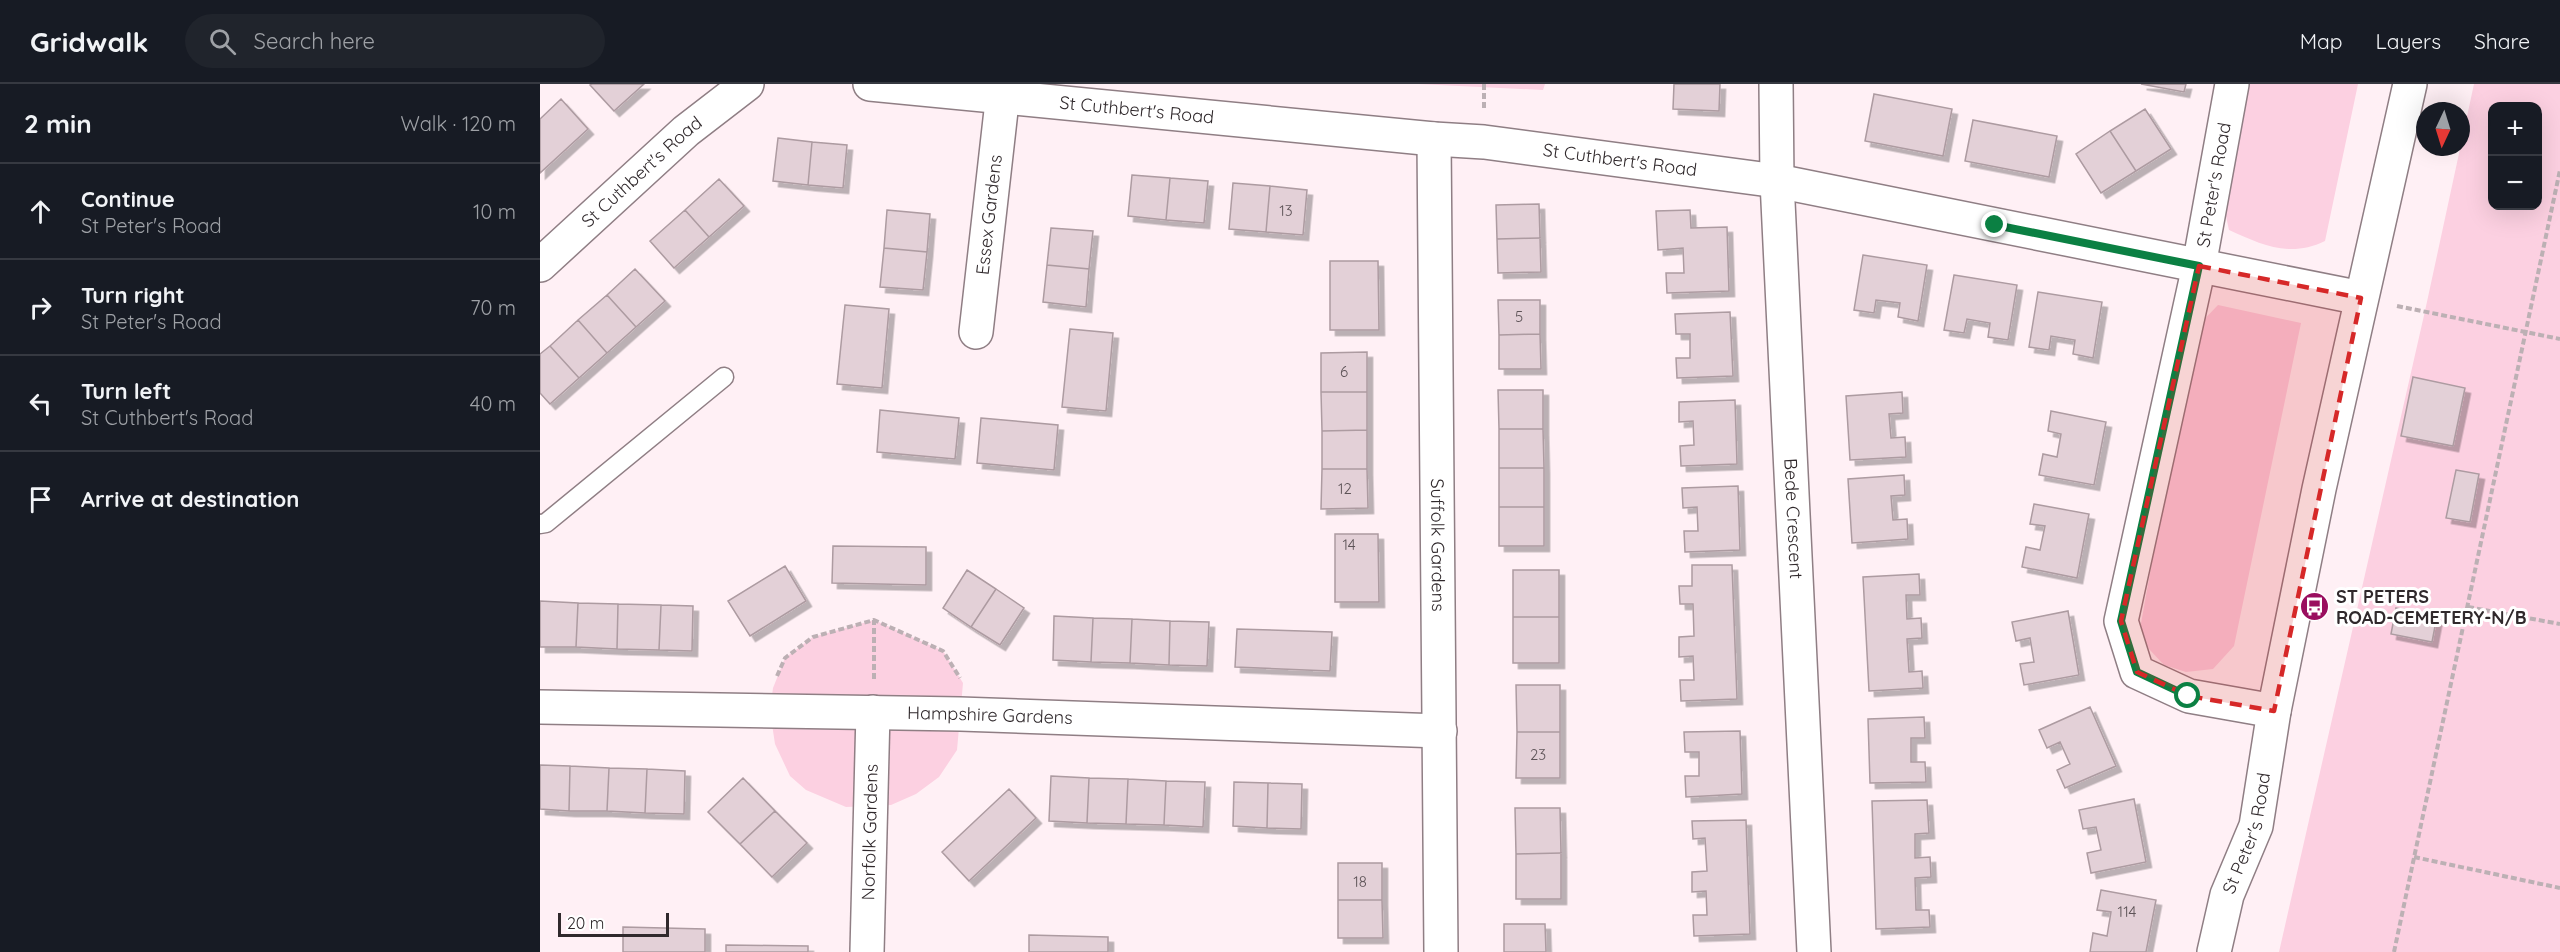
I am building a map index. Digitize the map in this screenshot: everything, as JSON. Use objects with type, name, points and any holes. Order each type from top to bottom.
[{"type":"street","name":"St Cuthbert's Road","points":[[540,265],[686,131],[747,84]]},
{"type":"street","name":"St Cuthbert's Road","points":[[870,84],[1003,91],[1434,139],[1484,142],[1777,181],[2361,298]]},
{"type":"street","name":"Bede Crescent","points":[[1776,84],[1777,181],[1814,952]]},
{"type":"street","name":"St Peter's Road","points":[[2232,84],[2199,266],[2121,621],[2137,672],[2188,696],[2274,711]]},
{"type":"street","name":"St Peter's Road","points":[[2214,952],[2227,895],[2256,826],[2274,711],[2321,478],[2410,84]]},
{"type":"street","name":"Essex Gardens","points":[[976,332],[1003,91]]},
{"type":"street","name":"Suffolk Gardens","points":[[1434,139],[1441,952]]},
{"type":"street","name":"Hampshire Gardens","points":[[540,707],[960,714],[1440,731]]},
{"type":"street","name":"Norfolk Gardens","points":[[867,952],[873,712]]},
{"type":"lane","points":[[540,524],[546,523],[724,376]]},
{"type":"path","points":[[2394,952],[2560,170]]},
{"type":"path","points":[[2361,298],[2560,339]]},
{"type":"path","points":[[2468,607],[2560,624]]},
{"type":"path","points":[[873,712],[874,620]]},
{"type":"path","points":[[770,711],[773,688],[785,658],[813,637],[874,620],[943,651],[963,682],[960,714]]},
{"type":"path","points":[[2414,857],[2560,888]]},
{"type":"highlighted area","points":[[2199,266],[2361,298],[2274,711],[2189,696],[2137,672],[2121,621]]},
{"type":"shaded area","points":[[1418,84],[1545,84],[1543,90]]},
{"type":"shaded area","points":[[2249,84],[2358,84],[2325,241],[2300,249],[2276,248],[2229,230],[2223,203]]},
{"type":"shaded area","points":[[2474,84],[2560,84],[2560,952],[2279,952],[2458,156],[2470,156],[2470,103]]},
{"type":"shaded area","points":[[2218,305],[2301,323],[2234,646],[2213,669],[2186,672],[2164,665],[2149,649],[2140,629],[2194,330]]},
{"type":"shaded area","points":[[874,620],[943,651],[963,683],[957,750],[939,777],[916,794],[891,805],[846,807],[806,790],[790,776],[775,744],[770,711],[773,688],[785,658],[813,637]]},
{"type":"building","points":[[644,84],[614,111],[590,85]]},
{"type":"building","points":[[1674,84],[1720,84],[1719,111],[1673,109]]},
{"type":"building","points":[[2141,84],[2186,84],[2184,92]]},
{"type":"building","points":[[1874,94],[1952,109],[1943,156],[1865,141]]},
{"type":"building","points":[[561,99],[588,129],[540,173],[540,119]]},
{"type":"building","points":[[2145,109],[2171,149],[2136,171],[2110,131]]},
{"type":"building","points":[[1973,120],[2057,136],[2049,177],[1965,161]]},
{"type":"building","points":[[2110,131],[2136,171],[2101,193],[2076,154]]},
{"type":"building","points":[[778,138],[812,142],[808,185],[773,181]]},
{"type":"building","points":[[812,142],[847,145],[843,188],[808,185]]},
{"type":"building","points":[[1132,175],[1170,178],[1166,220],[1128,216]]},
{"type":"building","points":[[1170,178],[1208,181],[1204,223],[1166,220]]},
{"type":"building","points":[[719,179],[744,206],[709,237],[685,210]]},
{"type":"building","points":[[1233,183],[1270,186],[1266,232],[1229,229]]},
{"type":"building","points":[[1270,186],[1307,190],[1303,235],[1266,232]]},
{"type":"building","points":[[1539,204],[1540,238],[1497,239],[1496,205]]},
{"type":"building","points":[[685,210],[709,237],[674,268],[650,241]]},
{"type":"building","points":[[887,210],[930,214],[927,252],[884,248]]},
{"type":"building","points":[[1690,210],[1691,228],[1727,227],[1729,291],[1667,293],[1666,273],[1684,273],[1683,248],[1658,250],[1656,211]]},
{"type":"building","points":[[1051,228],[1093,231],[1089,269],[1047,265]]},
{"type":"building","points":[[1540,238],[1541,272],[1498,273],[1497,239]]},
{"type":"building","points":[[884,248],[927,252],[923,290],[880,287]]},
{"type":"building","points":[[1863,255],[1927,265],[1918,321],[1898,317],[1900,303],[1876,300],[1874,313],[1854,310]]},
{"type":"building","points":[[1330,261],[1378,261],[1379,330],[1330,330]]},
{"type":"building","points":[[1047,265],[1089,269],[1086,307],[1043,302]]},
{"type":"building","points":[[635,269],[665,301],[636,327],[607,295]]},
{"type":"building","points":[[1954,275],[2017,285],[2008,340],[1988,337],[1990,323],[1967,319],[1964,333],[1944,330]]},
{"type":"building","points":[[2038,292],[2102,302],[2093,358],[2073,354],[2075,340],[2051,336],[2049,350],[2029,347]]},
{"type":"building","points":[[607,295],[636,327],[607,353],[578,320]]},
{"type":"building","points":[[1498,300],[1540,300],[1540,334],[1499,335]]},
{"type":"building","points":[[845,305],[889,309],[882,388],[837,384]]},
{"type":"building","points":[[1730,312],[1733,376],[1677,378],[1676,358],[1690,358],[1690,334],[1676,334],[1675,314]]},
{"type":"building","points":[[578,320],[607,353],[579,378],[550,346]]},
{"type":"building","points":[[1070,329],[1113,333],[1106,411],[1062,407]]},
{"type":"building","points":[[1540,334],[1541,369],[1499,369],[1499,335]]},
{"type":"building","points":[[550,346],[579,378],[550,404],[540,393],[540,354]]},
{"type":"building","points":[[1367,352],[1367,392],[1321,392],[1321,353]]},
{"type":"building","points":[[2413,377],[2465,388],[2453,446],[2401,436]]},
{"type":"building","points":[[1498,390],[1543,390],[1543,429],[1499,429]]},
{"type":"building","points":[[1321,392],[1367,392],[1367,430],[1322,431]]},
{"type":"building","points":[[1902,392],[1903,413],[1889,414],[1891,438],[1905,437],[1906,457],[1850,460],[1846,396]]},
{"type":"building","points":[[1735,400],[1737,464],[1681,466],[1680,446],[1694,445],[1693,421],[1679,422],[1679,402]]},
{"type":"building","points":[[880,410],[959,418],[955,459],[877,452]]},
{"type":"building","points":[[2051,411],[2106,422],[2094,485],[2039,475],[2043,454],[2057,457],[2061,434],[2048,431]]},
{"type":"building","points":[[981,418],[1058,425],[1054,470],[977,463]]},
{"type":"building","points":[[1499,429],[1543,429],[1544,468],[1499,468]]},
{"type":"building","points":[[1367,430],[1367,469],[1322,469],[1322,431]]},
{"type":"building","points":[[1499,468],[1544,468],[1544,507],[1499,507]]},
{"type":"building","points":[[1322,469],[1367,469],[1368,508],[1321,509]]},
{"type":"building","points":[[2456,470],[2479,474],[2470,522],[2446,518]]},
{"type":"building","points":[[1904,475],[1905,495],[1891,496],[1893,520],[1907,519],[1908,539],[1852,543],[1848,479]]},
{"type":"building","points":[[1738,486],[1740,550],[1685,552],[1684,531],[1698,531],[1697,507],[1683,508],[1682,488]]},
{"type":"building","points":[[2034,504],[2089,514],[2077,578],[2022,567],[2026,547],[2040,550],[2045,526],[2030,524]]},
{"type":"building","points":[[1499,507],[1544,507],[1544,546],[1499,546]]},
{"type":"building","points":[[1335,534],[1378,534],[1379,602],[1335,602]]},
{"type":"building","points":[[833,546],[926,547],[926,585],[832,583]]},
{"type":"building","points":[[1692,565],[1732,565],[1737,699],[1681,701],[1680,680],[1694,680],[1693,656],[1679,657],[1679,637],[1694,636],[1693,604],[1680,604],[1679,586],[1692,586]]},
{"type":"building","points":[[785,566],[806,601],[750,636],[728,601]]},
{"type":"building","points":[[967,570],[996,589],[971,627],[943,608]]},
{"type":"building","points":[[1513,570],[1559,570],[1559,617],[1513,617]]},
{"type":"building","points":[[1919,574],[1920,595],[1906,595],[1907,619],[1921,618],[1922,638],[1907,639],[1909,672],[1922,671],[1923,688],[1869,691],[1863,577]]},
{"type":"building","points":[[996,589],[1024,608],[1000,645],[971,627]]},
{"type":"building","points":[[540,601],[578,603],[576,647],[540,647]]},
{"type":"building","points":[[578,603],[618,604],[617,649],[576,647]]},
{"type":"building","points":[[618,604],[661,605],[659,650],[617,649]]},
{"type":"building","points":[[661,605],[693,606],[692,651],[659,650]]},
{"type":"building","points":[[2396,608],[2437,616],[2432,642],[2391,634]]},
{"type":"building","points":[[2068,611],[2079,675],[2024,685],[2020,664],[2034,662],[2030,638],[2016,641],[2012,622]]},
{"type":"building","points":[[1054,616],[1093,618],[1091,662],[1053,660]]},
{"type":"building","points":[[1513,617],[1559,617],[1559,663],[1513,663]]},
{"type":"building","points":[[1093,618],[1132,619],[1130,663],[1091,662]]},
{"type":"building","points":[[1132,619],[1170,621],[1169,665],[1130,663]]},
{"type":"building","points":[[1170,621],[1209,622],[1207,666],[1169,665]]},
{"type":"building","points":[[1237,629],[1332,632],[1330,671],[1235,667]]},
{"type":"building","points":[[1516,685],[1560,685],[1560,732],[1517,732]]},
{"type":"building","points":[[2090,707],[2116,766],[2065,788],[2057,770],[2070,764],[2060,742],[2047,748],[2039,730]]},
{"type":"building","points":[[1924,717],[1925,738],[1911,738],[1911,762],[1925,762],[1926,782],[1870,783],[1868,719]]},
{"type":"building","points":[[1740,731],[1742,794],[1686,797],[1685,776],[1699,776],[1699,752],[1685,752],[1684,732]]},
{"type":"building","points":[[1517,732],[1560,732],[1560,778],[1516,778]]},
{"type":"building","points":[[540,765],[570,766],[569,811],[540,809]]},
{"type":"building","points":[[570,766],[609,768],[607,811],[569,811]]},
{"type":"building","points":[[609,768],[647,769],[645,813],[607,811]]},
{"type":"building","points":[[647,769],[685,771],[684,814],[645,813]]},
{"type":"building","points":[[1051,776],[1089,778],[1087,823],[1049,821]]},
{"type":"building","points":[[743,778],[775,811],[740,844],[708,812]]},
{"type":"building","points":[[1089,778],[1128,779],[1126,824],[1087,823]]},
{"type":"building","points":[[1128,779],[1166,781],[1164,825],[1126,824]]},
{"type":"building","points":[[1166,781],[1205,782],[1203,827],[1164,825]]},
{"type":"building","points":[[1234,782],[1268,783],[1267,828],[1233,826]]},
{"type":"building","points":[[1268,783],[1302,784],[1301,829],[1267,828]]},
{"type":"building","points":[[1009,789],[1036,818],[969,881],[942,852]]},
{"type":"building","points":[[2134,799],[2146,862],[2091,873],[2087,853],[2101,850],[2096,827],[2083,829],[2079,810]]},
{"type":"building","points":[[1927,800],[1929,833],[1915,834],[1915,858],[1930,857],[1931,877],[1915,878],[1916,910],[1929,910],[1930,927],[1876,929],[1872,801]]},
{"type":"building","points":[[1515,808],[1560,808],[1561,853],[1516,854]]},
{"type":"building","points":[[775,811],[807,843],[772,877],[740,844]]},
{"type":"building","points":[[1746,820],[1750,934],[1694,936],[1693,915],[1707,915],[1706,891],[1692,892],[1692,872],[1707,871],[1705,838],[1693,839],[1692,821]]},
{"type":"building","points":[[1561,853],[1561,899],[1516,899],[1516,854]]},
{"type":"building","points":[[1338,863],[1382,863],[1382,900],[1338,900]]},
{"type":"building","points":[[2101,890],[2156,900],[2146,952],[2090,952],[2093,933],[2107,936],[2111,912],[2097,910]]},
{"type":"building","points":[[1338,900],[1382,900],[1383,938],[1338,938]]},
{"type":"building","points":[[1504,924],[1545,924],[1546,952],[1504,952]]},
{"type":"building","points":[[623,927],[705,929],[705,952],[623,952]]},
{"type":"building","points":[[1029,935],[1108,937],[1108,952],[1029,952]]},
{"type":"building","points":[[726,945],[808,946],[808,952],[726,952]]},
{"type":"place","name":"ST PETERS ROAD-CEMETERY-N/B","points":[[2315,607]]},
{"type":"route","points":[[1995,225],[2199,266],[2121,621],[2137,672],[2188,696]]}]
